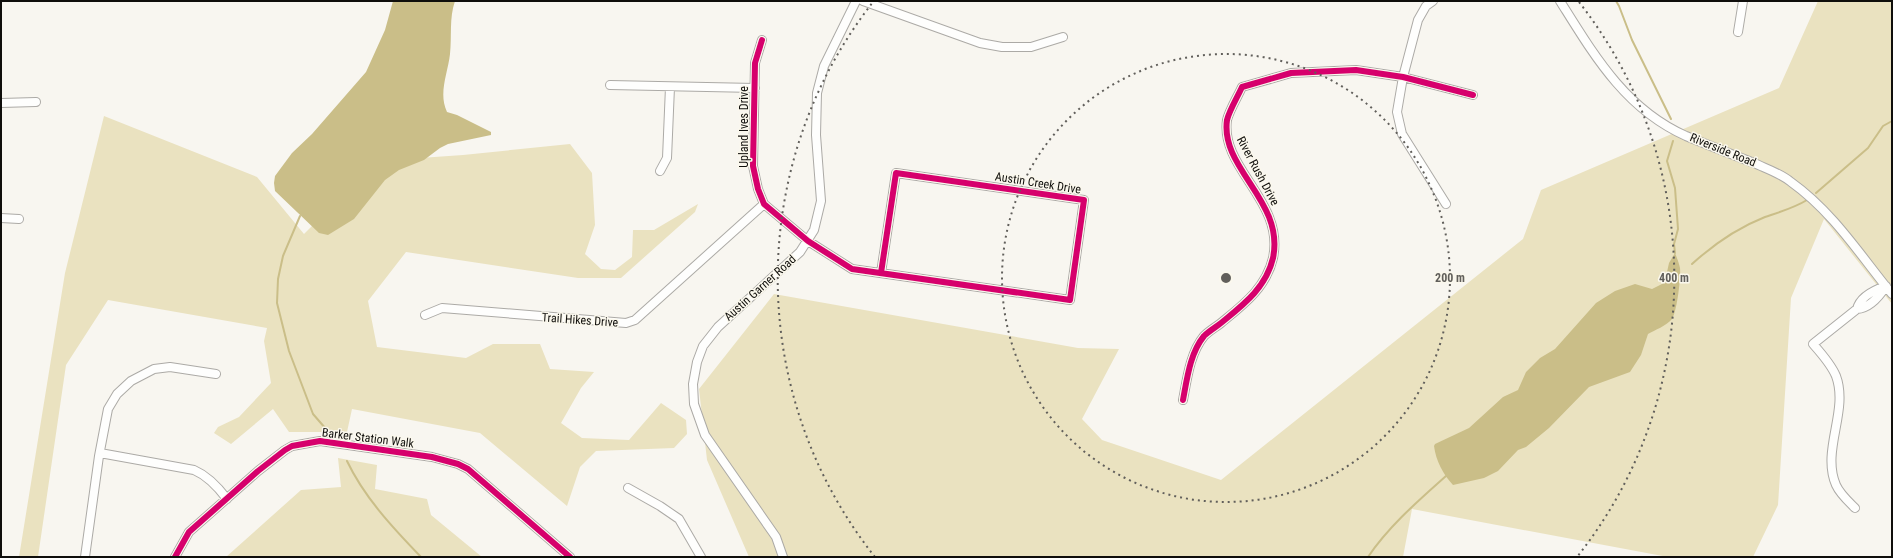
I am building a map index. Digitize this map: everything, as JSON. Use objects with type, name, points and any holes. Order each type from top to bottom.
[{"type":"street","name":"Austin Garner Road","points":[[783,557],[776,537],[705,435],[694,404],[693,384],[697,362],[703,346],[718,327],[800,252],[808,242],[814,230],[821,201],[816,135],[817,93],[824,66],[856,1]]},
{"type":"street","points":[[863,1],[980,43],[1002,47],[1031,47],[1063,37]]},
{"type":"street","points":[[1433,1],[1426,6],[1418,20],[1403,77],[1397,112],[1402,134],[1446,204]]},
{"type":"street","name":"Riverside Road","points":[[1560,1],[1612,79],[1634,102],[1657,119],[1687,136],[1776,173],[1790,181],[1816,200],[1892,294]]},
{"type":"street","points":[[1738,32],[1743,1]]},
{"type":"street","name":"Upland Ives Drive","points":[[762,40],[755,63],[753,166],[758,189],[764,204],[808,242]]},
{"type":"street","name":"River Rush Drive","points":[[1183,400],[1190,365],[1204,336],[1245,303],[1264,282],[1273,258],[1274,233],[1267,210],[1242,169],[1228,142],[1227,120],[1242,87],[1291,73],[1356,70],[1403,77],[1473,95]]},
{"type":"street","points":[[610,85],[755,88]]},
{"type":"street","points":[[660,171],[667,158],[670,87]]},
{"type":"street","points":[[1,103],[36,102]]},
{"type":"street","name":"Austin Creek Drive","points":[[808,242],[852,269],[1070,300],[1084,200],[896,173],[881,273]]},
{"type":"street","name":"Trail Hikes Drive","points":[[425,315],[442,308],[626,323],[635,320],[764,204]]},
{"type":"street","points":[[1,218],[19,219]]},
{"type":"street","points":[[1855,508],[1840,493],[1835,484],[1832,468],[1832,453],[1840,394],[1836,376],[1813,344],[1857,309],[1859,303],[1869,294],[1886,286]]},
{"type":"street","points":[[85,557],[108,409],[117,394],[131,382],[154,370],[170,367],[216,374]]},
{"type":"street","name":"Barker Station Walk","points":[[175,557],[189,532],[285,450],[301,444],[320,441],[432,457],[458,464],[468,469],[570,557]]},
{"type":"street","points":[[100,453],[194,470],[202,474],[216,485],[227,499]]},
{"type":"street","points":[[628,488],[679,519],[701,557]]},
{"type":"shaded area","points":[[393,1],[455,1],[451,20],[450,54],[443,90],[444,105],[447,112],[457,115],[491,132],[491,135],[448,144],[424,160],[399,170],[385,180],[354,219],[328,235],[319,233],[275,191],[275,176],[292,153],[312,134],[366,72],[385,30]]},
{"type":"shaded area","points":[[1818,1],[1892,1],[1892,304],[1824,219],[1791,298],[1778,505],[1753,557],[1668,557],[1412,509],[1403,557],[749,557],[707,460],[699,389],[774,294],[1078,348],[1119,349],[1082,419],[1102,440],[1221,480],[1523,239],[1541,190],[1779,88]]},
{"type":"shaded area","points":[[104,116],[257,177],[304,234],[377,161],[463,155],[570,144],[592,173],[595,225],[585,254],[601,269],[615,270],[632,257],[633,230],[654,230],[698,204],[695,212],[621,278],[578,278],[406,252],[368,301],[377,347],[466,358],[493,344],[540,344],[550,369],[594,372],[581,388],[561,423],[582,438],[629,440],[661,403],[686,420],[687,434],[674,448],[596,451],[580,467],[567,506],[480,433],[352,409],[347,432],[289,432],[273,409],[231,444],[214,433],[218,427],[239,417],[271,383],[264,341],[267,328],[108,300],[66,365],[38,557],[19,557],[65,273]]},
{"type":"shaded area","points":[[1675,253],[1680,266],[1680,272],[1674,315],[1667,324],[1648,334],[1641,355],[1630,372],[1589,387],[1549,428],[1526,447],[1518,450],[1498,471],[1484,478],[1453,485],[1443,472],[1438,462],[1434,446],[1435,444],[1469,428],[1503,397],[1518,390],[1526,372],[1540,358],[1555,349],[1596,303],[1615,291],[1635,284],[1652,289],[1662,284],[1665,281],[1669,263]]},
{"type":"shaded area","points":[[338,458],[377,465],[375,489],[427,499],[431,515],[482,557],[226,557],[301,490],[341,487]]},
{"type":"waterway","points":[[1616,1],[1632,40],[1671,119]]},
{"type":"waterway","points":[[1816,193],[1868,148],[1883,126],[1892,121]]},
{"type":"waterway","points":[[1673,141],[1667,161],[1675,188],[1678,229],[1674,244],[1675,253]]},
{"type":"waterway","points":[[1692,264],[1717,243],[1735,231],[1755,221],[1792,208],[1807,200]]},
{"type":"waterway","points":[[300,216],[283,256],[278,279],[277,303],[289,351],[313,414],[326,429]]},
{"type":"waterway","points":[[347,461],[362,487],[380,512],[421,557]]},
{"type":"waterway","points":[[1368,557],[1395,524],[1446,476]]},
{"type":"cycle path","points":[[762,40],[755,63],[753,166],[758,189],[764,204],[808,241],[852,269],[1070,300],[1084,200],[896,173],[881,273]]},
{"type":"cycle path","points":[[1183,400],[1192,358],[1199,343],[1206,334],[1253,295],[1270,269],[1273,258],[1274,238],[1270,219],[1262,202],[1233,154],[1227,138],[1228,116],[1242,87],[1291,73],[1356,70],[1403,77],[1473,95]]},
{"type":"cycle path","points":[[175,557],[189,532],[258,471],[292,446],[320,441],[432,457],[458,464],[468,469],[570,557]]}]
